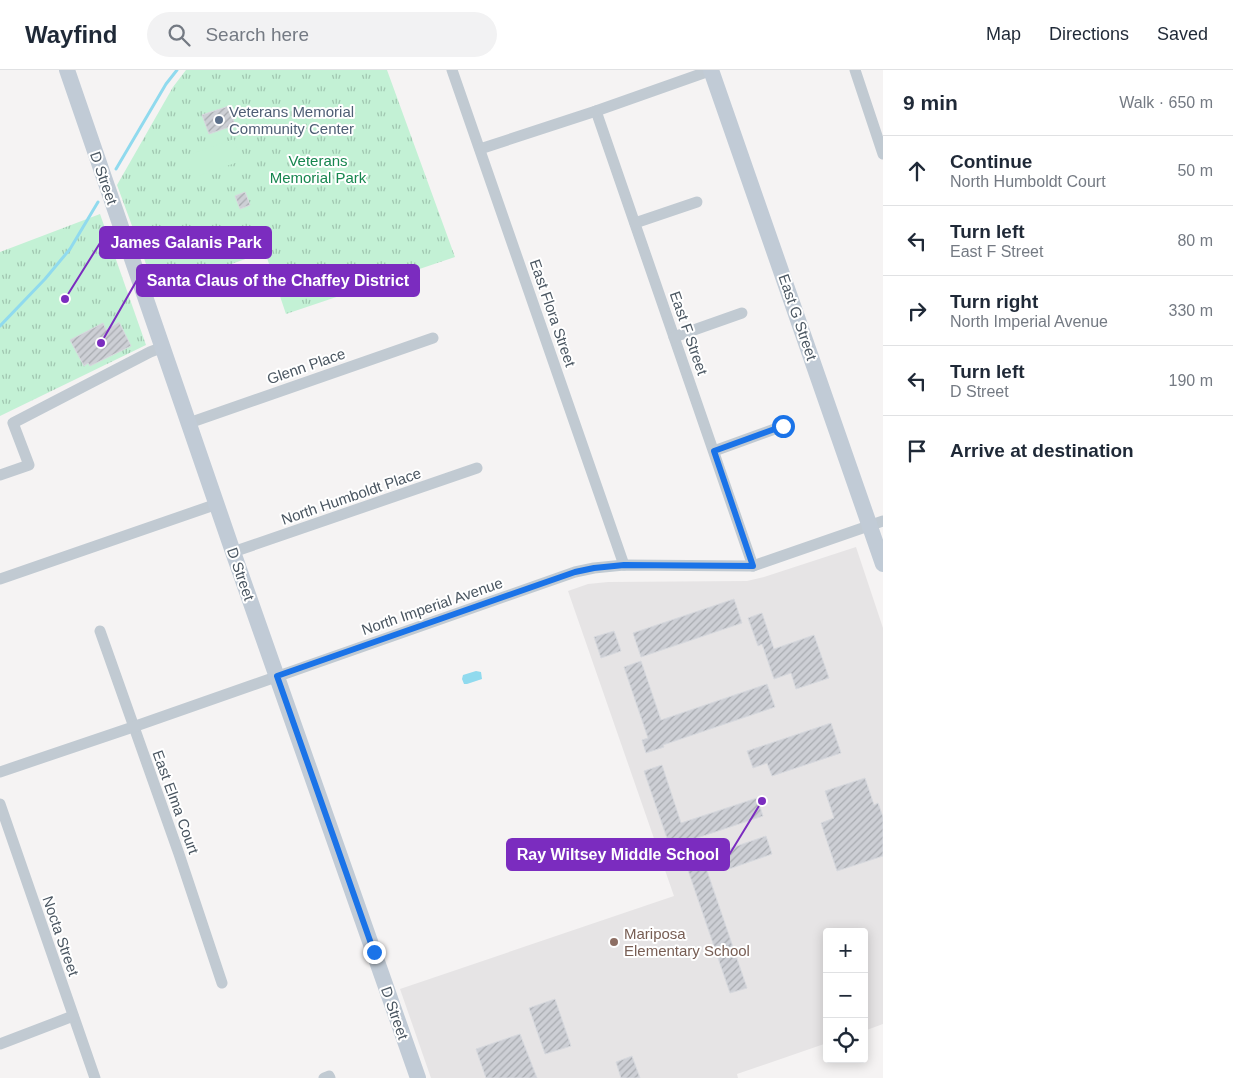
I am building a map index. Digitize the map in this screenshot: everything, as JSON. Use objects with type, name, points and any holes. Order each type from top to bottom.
[{"type":"street","name":"D Street","points":[[67,70],[233,552],[418,1078]]},
{"type":"street","name":"East Flora Street","points":[[452,70],[624,565]]},
{"type":"street","points":[[480,149],[712,70]]},
{"type":"street","name":"East G Street","points":[[712,70],[876,523],[883,564]]},
{"type":"street","points":[[855,70],[881,139],[883,154]]},
{"type":"street","name":"East F Street","points":[[596,111],[753,566]]},
{"type":"street","points":[[635,223],[697,202]]},
{"type":"street","points":[[674,337],[742,313]]},
{"type":"street","name":"Glenn Place","points":[[189,423],[433,338]]},
{"type":"street","points":[[0,475],[29,465],[13,423],[163,347]]},
{"type":"street","points":[[714,451],[783,426]]},
{"type":"street","name":"North Humboldt Place","points":[[233,552],[477,468]]},
{"type":"street","points":[[0,579],[217,504]]},
{"type":"street","name":"North Imperial Avenue","points":[[0,772],[575,572],[624,565],[753,566],[876,523]]},
{"type":"street","name":"East Elma Court","points":[[100,631],[179,854],[222,983]]},
{"type":"street","name":"Nocta Street","points":[[0,804],[95,1078]]},
{"type":"street","points":[[0,1044],[73,1016]]},
{"type":"shaded area","points":[[856,547],[883,628],[883,1024],[868,1030],[868,928],[823,928],[823,1044],[737,1074],[738,1078],[431,1078],[400,989],[674,896],[568,591],[588,584],[608,582],[747,581]]},
{"type":"green space","name":"Veterans Memorial Park","points":[[186,70],[387,70],[455,257],[286,314],[265,252],[156,291],[117,185],[173,87]]},
{"type":"green space","points":[[234,139],[241,161],[192,178],[185,156]]},
{"type":"green space","points":[[100,214],[146,345],[0,416],[0,252]]},
{"type":"water","points":[[476,671],[481,672],[482,679],[464,684],[463,675]]},
{"type":"building","name":"Veterans Memorial Community Center","points":[[229,106],[235,125],[209,134],[202,115]]},
{"type":"building","points":[[245,192],[250,205],[240,209],[235,196]]},
{"type":"building","points":[[119,322],[131,346],[90,366],[88,363],[84,366],[70,340],[103,323],[106,330]]},
{"type":"building","points":[[734,599],[742,623],[641,657],[633,633]]},
{"type":"building","points":[[762,613],[774,649],[814,635],[829,678],[796,689],[791,673],[774,679],[762,644],[758,646],[748,618]]},
{"type":"building","points":[[614,631],[621,651],[601,658],[594,637]]},
{"type":"building","points":[[641,661],[661,720],[767,684],[775,707],[663,745],[664,747],[646,753],[642,740],[648,738],[624,667]]},
{"type":"building","points":[[831,723],[841,753],[772,776],[767,763],[753,768],[747,751]]},
{"type":"building","points":[[662,765],[681,823],[757,798],[763,816],[670,847],[644,771]]},
{"type":"building","points":[[865,778],[874,805],[878,803],[883,817],[883,856],[837,871],[821,823],[834,818],[825,791]]},
{"type":"building","points":[[766,836],[772,854],[729,869],[722,851]]},
{"type":"building","points":[[705,865],[747,988],[730,993],[688,870]]},
{"type":"building","points":[[555,999],[571,1046],[545,1054],[529,1008]]},
{"type":"building","points":[[520,1034],[537,1078],[486,1078],[476,1049]]},
{"type":"building","points":[[632,1056],[640,1078],[621,1078],[616,1062]]},
{"type":"waterway","points":[[116,169],[166,84],[177,70]]},
{"type":"waterway","points":[[0,326],[45,279],[70,249],[98,202]]},
{"type":"place","name":"Veterans Memorial Community Center","points":[[219,120]]},
{"type":"place","name":"James Galanis Park","points":[[65,299]]},
{"type":"place","name":"Santa Claus of the Chaffey District","points":[[101,343]]},
{"type":"place","name":"Ray Wiltsey Middle School","points":[[762,801]]},
{"type":"place","name":"Mariposa Elementary School","points":[[614,942]]},
{"type":"route","points":[[374,952],[277,676],[575,572],[624,565],[753,566],[714,451],[783,426]]}]
